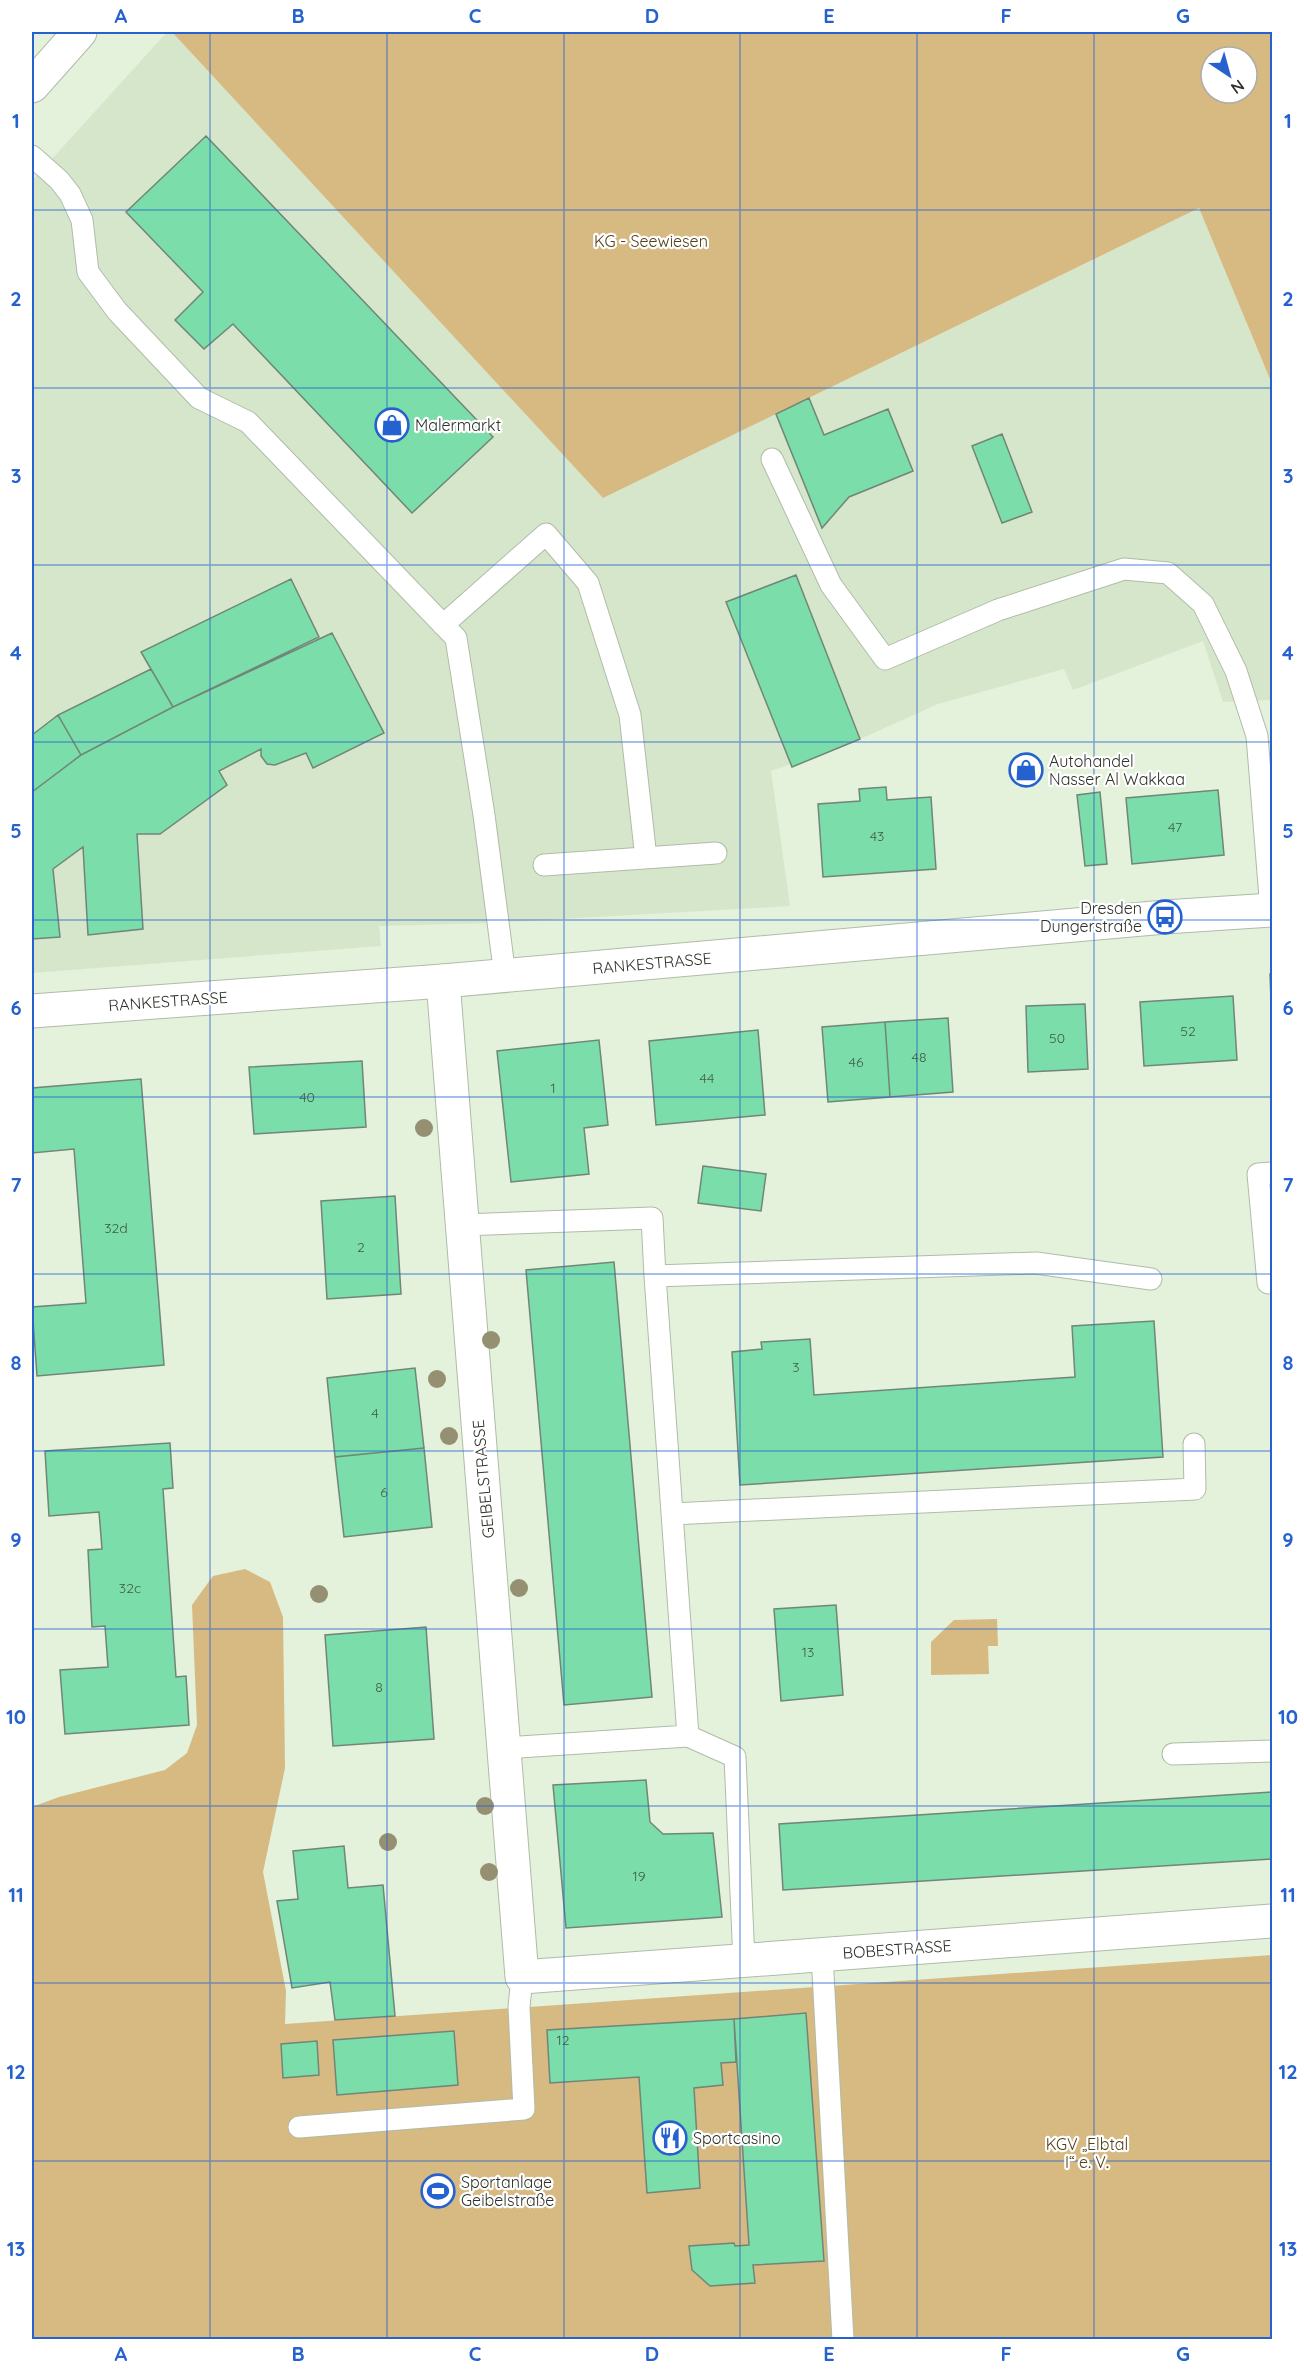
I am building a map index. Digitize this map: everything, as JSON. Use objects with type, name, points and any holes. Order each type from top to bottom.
[{"type":"street","points":[[32,86],[80,32]]},
{"type":"street","name":"RANKESTRASSE","points":[[32,1011],[506,976],[1165,916],[1272,910]]},
{"type":"street","name":"GEIBELSTRASSE","points":[[443,981],[522,1977]]},
{"type":"street","name":"BOBESTRASSE","points":[[522,1977],[1272,1921]]},
{"type":"lane","points":[[32,156],[59,180],[70,194],[82,220],[88,273],[117,311],[199,398],[248,422],[456,638],[506,976]]},
{"type":"lane","points":[[772,459],[831,585],[885,659],[998,610],[1124,569],[1168,573],[1203,604],[1236,671],[1257,736],[1272,910]]},
{"type":"lane","points":[[443,625],[546,534],[588,583],[630,715],[646,858]]},
{"type":"lane","points":[[544,865],[716,853]]},
{"type":"lane","points":[[1268,1283],[1258,1174],[1272,1173]]},
{"type":"lane","points":[[462,1225],[652,1218],[688,1736]]},
{"type":"lane","points":[[655,1276],[1036,1263],[1150,1279]]},
{"type":"lane","points":[[672,1514],[1195,1489],[1194,1444]]},
{"type":"lane","points":[[504,1748],[688,1736],[735,1757],[744,1961]]},
{"type":"lane","points":[[1173,1754],[1272,1751]]},
{"type":"lane","points":[[822,1955],[843,2340]]},
{"type":"lane","points":[[299,2127],[524,2109],[519,2007],[522,1977]]},
{"type":"shaded area","points":[[167,32],[172,32],[603,498],[1199,208],[1272,384],[1272,700],[1223,702],[1203,641],[1073,690],[1064,669],[938,704],[860,739],[771,771],[790,906],[491,923],[379,926],[381,946],[32,973],[32,181]]},
{"type":"green space","name":"KG - Seewiesen","points":[[172,32],[1272,32],[1272,384],[1199,208],[603,498]]},
{"type":"green space","name":"KGV „Elbtal I“ e. V.","points":[[245,1569],[270,1582],[283,1617],[285,1768],[263,1872],[286,1991],[285,2024],[1272,1955],[1272,2339],[854,2339],[848,2233],[853,2339],[32,2340],[32,1807],[59,1797],[165,1770],[187,1753],[197,1725],[192,1605],[213,1576]]},
{"type":"green space","points":[[997,1619],[998,1646],[988,1646],[989,1674],[931,1675],[931,1642],[954,1620]]},
{"type":"building","points":[[206,136],[493,437],[412,513],[233,324],[204,349],[175,320],[203,292],[126,212]]},
{"type":"building","points":[[809,398],[824,435],[888,409],[913,471],[849,497],[822,528],[776,414]]},
{"type":"building","points":[[1002,434],[1032,512],[1002,523],[972,446]]},
{"type":"building","points":[[796,575],[860,739],[792,767],[726,602]]},
{"type":"building","points":[[291,579],[319,637],[173,707],[141,652]]},
{"type":"building","points":[[332,633],[384,733],[313,768],[306,753],[275,765],[267,764],[261,756],[261,749],[219,771],[227,785],[160,834],[137,834],[143,929],[88,935],[83,847],[53,869],[60,937],[32,939],[32,792],[81,755],[173,707]]},
{"type":"building","points":[[151,669],[173,707],[81,755],[58,715]]},
{"type":"building","points":[[58,715],[81,755],[32,792],[32,735]]},
{"type":"building","points":[[886,787],[887,800],[931,797],[936,869],[823,877],[818,804],[860,801],[859,789]]},
{"type":"building","points":[[1218,790],[1224,855],[1132,864],[1126,798]]},
{"type":"building","points":[[1100,792],[1107,864],[1085,866],[1077,795]]},
{"type":"building","points":[[1270,974],[1272,974],[1272,1028]]},
{"type":"building","points":[[1233,996],[1237,1060],[1144,1066],[1140,1002]]},
{"type":"building","points":[[1085,1004],[1088,1069],[1028,1072],[1026,1006]]},
{"type":"building","points":[[948,1018],[953,1092],[890,1097],[885,1022]]},
{"type":"building","points":[[885,1022],[890,1097],[828,1102],[822,1027]]},
{"type":"building","points":[[758,1030],[765,1115],[656,1125],[649,1041]]},
{"type":"building","points":[[599,1040],[608,1125],[584,1128],[589,1174],[511,1182],[497,1051]]},
{"type":"building","points":[[362,1061],[366,1127],[254,1134],[249,1067]]},
{"type":"building","points":[[141,1079],[164,1365],[37,1376],[32,1307],[86,1303],[74,1149],[32,1153],[32,1088]]},
{"type":"building","points":[[703,1166],[766,1174],[761,1211],[698,1203]]},
{"type":"building","points":[[395,1196],[401,1294],[327,1299],[321,1201]]},
{"type":"building","points":[[614,1262],[652,1697],[564,1705],[526,1270]]},
{"type":"building","points":[[1154,1321],[1163,1457],[740,1485],[732,1352],[762,1349],[761,1342],[810,1339],[814,1395],[1075,1377],[1072,1326]]},
{"type":"building","points":[[415,1368],[424,1448],[335,1457],[327,1378]]},
{"type":"building","points":[[170,1443],[173,1488],[163,1489],[176,1677],[186,1676],[189,1725],[65,1734],[60,1670],[108,1667],[105,1626],[92,1627],[88,1550],[102,1549],[99,1512],[49,1516],[45,1451]]},
{"type":"building","points":[[424,1448],[432,1527],[344,1537],[335,1457]]},
{"type":"building","points":[[836,1605],[843,1695],[781,1701],[774,1609]]},
{"type":"building","points":[[426,1627],[434,1739],[333,1746],[325,1635]]},
{"type":"building","points":[[646,1780],[650,1822],[663,1834],[713,1833],[722,1917],[566,1928],[553,1785]]},
{"type":"building","points":[[1272,1792],[1272,1859],[783,1890],[779,1824]]},
{"type":"building","points":[[344,1846],[348,1888],[383,1885],[395,2016],[335,2020],[330,1982],[292,1988],[277,1901],[298,1899],[293,1851]]},
{"type":"building","points":[[806,2013],[824,2261],[753,2265],[755,2283],[710,2286],[692,2270],[689,2246],[734,2243],[735,2246],[749,2245],[734,2019]]},
{"type":"building","name":"Sportcasino","points":[[734,2019],[736,2062],[721,2063],[723,2085],[694,2088],[700,2188],[647,2193],[639,2077],[550,2083],[547,2030]]},
{"type":"building","points":[[454,2031],[458,2085],[337,2095],[333,2040]]},
{"type":"building","points":[[317,2041],[319,2075],[283,2078],[281,2044]]},
{"type":"place","name":"Malermarkt","points":[[392,425]]},
{"type":"place","name":"Autohandel Nasser Al Wakkaa","points":[[1026,770]]},
{"type":"place","name":"Dresden Dungerstraße","points":[[1165,917]]},
{"type":"place","name":"Sportcasino","points":[[670,2138]]},
{"type":"place","name":"Sportanlage Geibelstraße","points":[[438,2191]]}]
